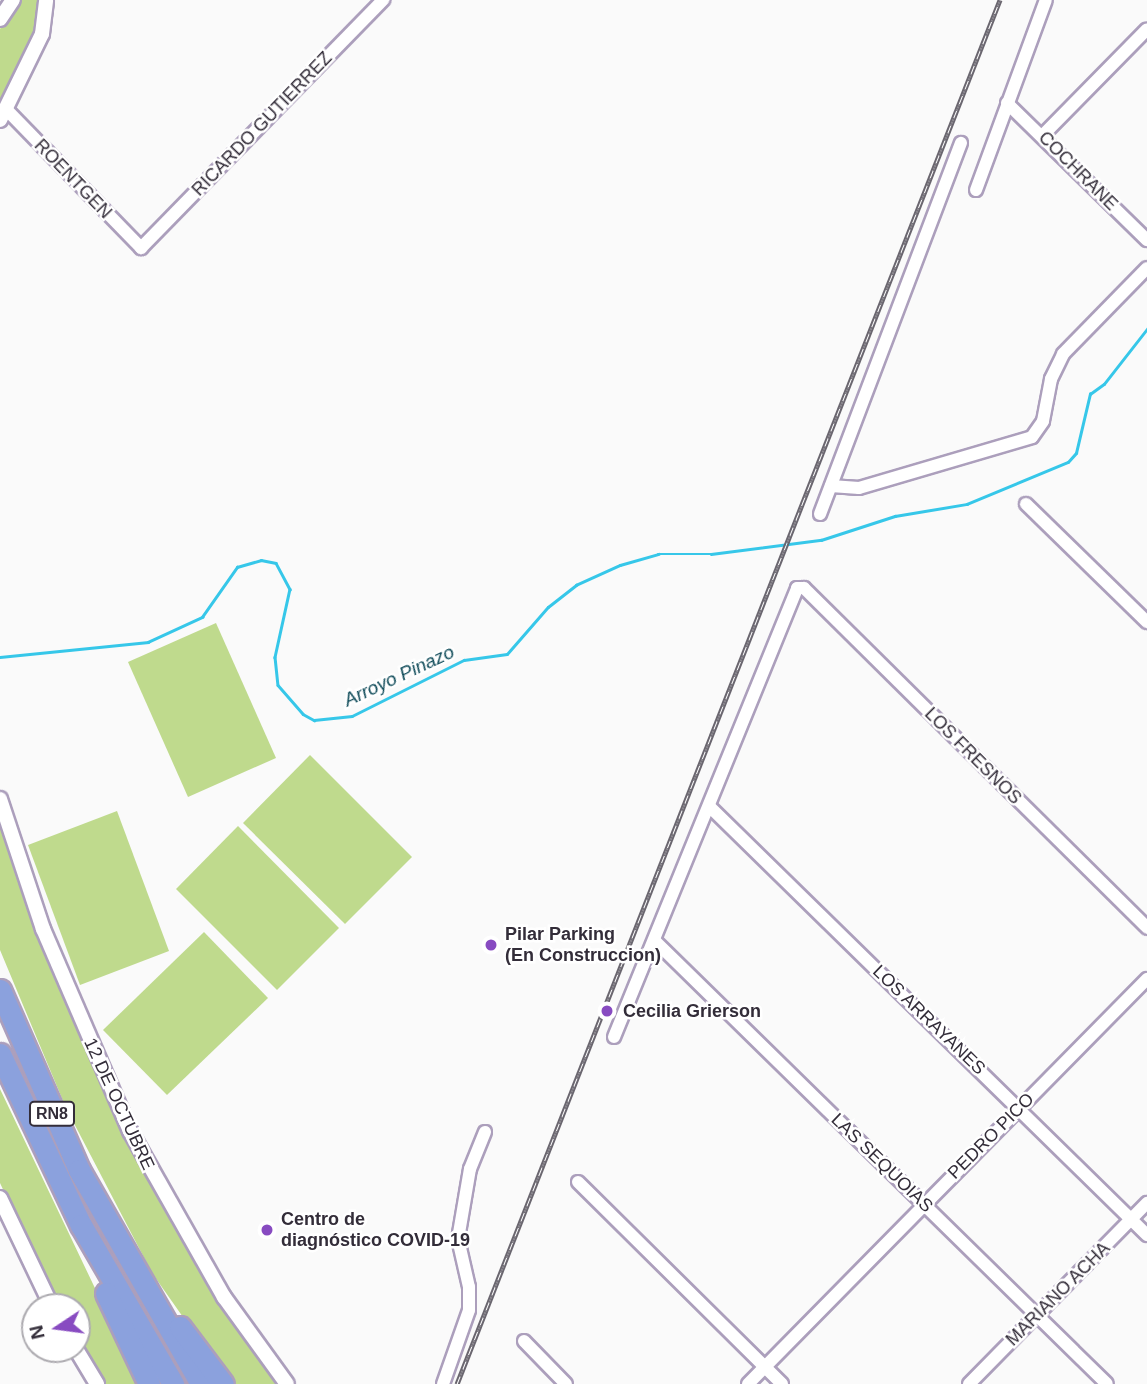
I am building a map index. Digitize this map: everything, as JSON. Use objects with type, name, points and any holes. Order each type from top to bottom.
[{"type":"highway","name":"RN8","points":[[0,990],[48,1104],[113,1235],[201,1384]]},
{"type":"highway","name":"RN8","points":[[0,1054],[81,1225],[173,1384]]},
{"type":"highway","points":[[81,1225],[115,1315],[149,1384]]},
{"type":"highway","points":[[113,1235],[223,1384]]},
{"type":"street","points":[[0,19],[13,0]]},
{"type":"street","points":[[3,115],[43,34],[46,0]]},
{"type":"street","name":"RICARDO GUTIERREZ","points":[[141,248],[383,0]]},
{"type":"street","points":[[976,190],[1046,0]]},
{"type":"street","points":[[1043,135],[1147,29]]},
{"type":"street","name":"COCHRANE","points":[[1007,103],[1043,135],[1147,240]]},
{"type":"street","name":"ROENTGEN","points":[[3,115],[141,248]]},
{"type":"street","points":[[820,514],[961,143]]},
{"type":"street","points":[[831,486],[859,488],[1024,441],[1038,431],[1063,354],[1147,268]]},
{"type":"street","points":[[1026,503],[1147,622]]},
{"type":"street","name":"LOS FRESNOS","points":[[710,807],[797,588],[804,588],[1147,928]]},
{"type":"street","name":"12 DE OCTUBRE","points":[[0,799],[43,929],[130,1131],[224,1297],[287,1384]]},
{"type":"street","points":[[614,1037],[656,942],[710,807]]},
{"type":"street","name":"LOS ARRAYANES","points":[[710,807],[1147,1235]]},
{"type":"street","name":"LAS SEQUOIAS","points":[[656,942],[1107,1384]]},
{"type":"street","name":"PEDRO PICO","points":[[748,1384],[923,1203],[1147,979]]},
{"type":"street","points":[[443,1384],[469,1310],[469,1287],[458,1239],[470,1169],[485,1132]]},
{"type":"street","points":[[578,1182],[782,1384]]},
{"type":"street","points":[[1,1201],[45,1293]]},
{"type":"street","name":"MARIANO ACHA","points":[[969,1384],[1147,1203]]},
{"type":"street","points":[[524,1341],[566,1384]]},
{"type":"street","points":[[84,1363],[97,1384]]},
{"type":"green space","points":[[19,0],[41,0],[36,32],[0,108],[0,29]]},
{"type":"green space","points":[[216,623],[276,758],[188,797],[128,662]]},
{"type":"green space","points":[[310,755],[412,857],[345,924],[243,823]]},
{"type":"green space","points":[[117,811],[169,951],[80,985],[28,845]]},
{"type":"green space","points":[[0,818],[19,882],[62,990],[233,1319],[281,1384],[230,1384],[152,1273],[66,1108],[0,950]]},
{"type":"green space","points":[[238,826],[339,928],[277,990],[176,889]]},
{"type":"green space","points":[[204,932],[268,998],[167,1095],[103,1030]]},
{"type":"green space","points":[[0,1089],[142,1384],[105,1384],[91,1360],[91,1293],[53,1293],[0,1183]]},
{"type":"waterway","name":"Arroyo Pinazo","points":[[0,657],[148,642],[202,617],[237,567],[261,560],[276,563],[290,589],[275,657],[278,685],[303,714],[314,720],[352,716],[464,660],[507,654],[548,607],[576,585],[620,565],[658,554],[711,554],[821,540],[895,516],[967,504],[1068,462],[1076,453],[1090,394],[1104,384],[1147,329]]},
{"type":"railway","points":[[457,1384],[1000,0]]},
{"type":"place","name":"Pilar Parking (En Construccion)","points":[[491,945]]},
{"type":"place","name":"Cecilia Grierson","points":[[607,1011]]},
{"type":"place","name":"Centro de diagnóstico COVID-19","points":[[267,1230]]}]
